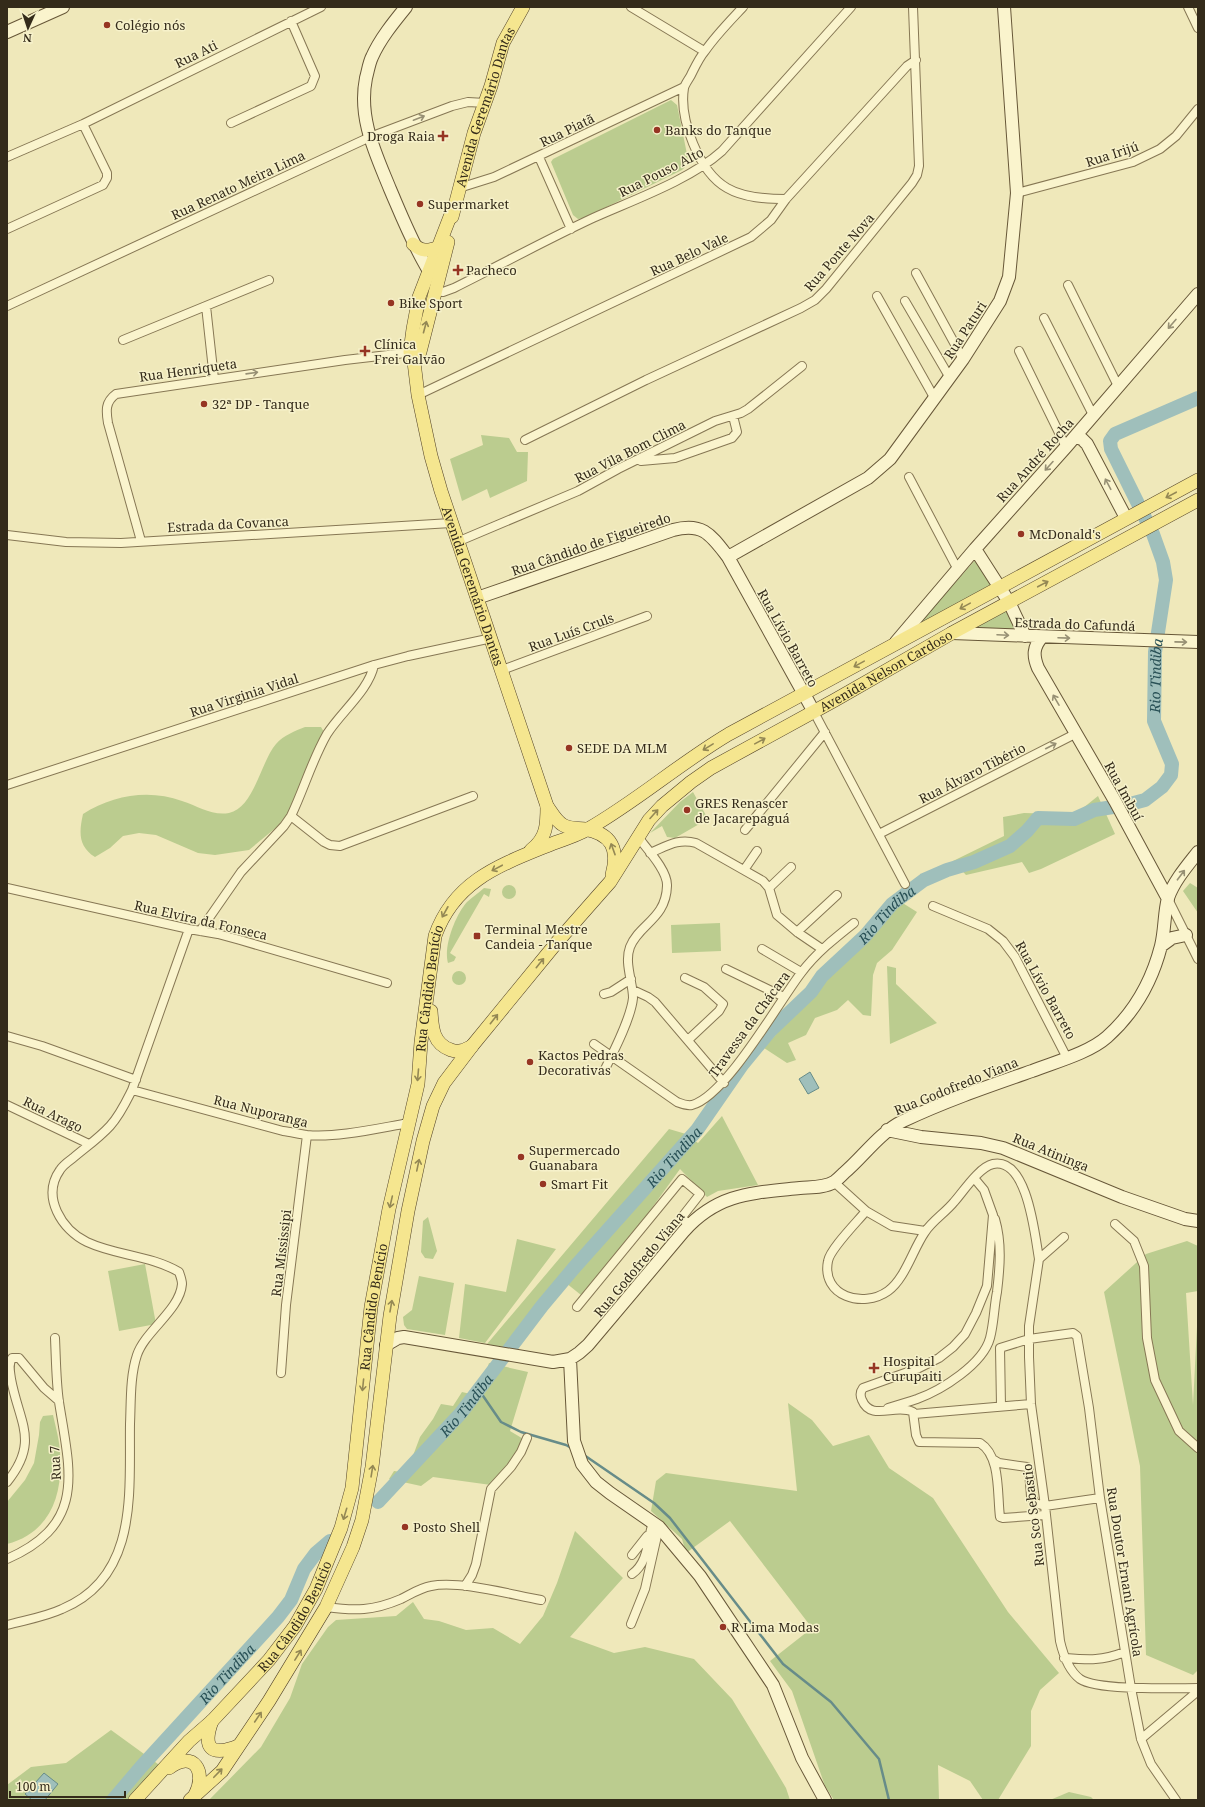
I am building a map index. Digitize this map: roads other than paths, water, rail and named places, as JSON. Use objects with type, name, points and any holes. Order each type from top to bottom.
[{"type":"main road","name":"Avenida Geremário Dantas","points":[[523,7],[503,44],[474,133],[453,209],[419,297],[412,329],[418,395],[431,456],[457,542],[492,638],[547,806],[562,825],[587,830],[605,837],[612,845],[615,860],[610,882]]},
{"type":"main road","name":"Avenida Geremário Dantas","points":[[415,355],[443,263],[453,209]]},
{"type":"main road","points":[[413,244],[422,250],[432,250],[439,247]]},
{"type":"main road","points":[[429,271],[435,291]]},
{"type":"main road","name":"Avenida Nelson Cardoso","points":[[587,830],[641,794],[697,753],[1198,480]]},
{"type":"main road","name":"Avenida Nelson Cardoso","points":[[610,882],[649,820],[662,806],[711,768],[814,712],[952,633],[1198,500]]},
{"type":"main road","name":"Avenida Geremário Dantas","points":[[524,855],[533,849],[544,836],[547,826],[547,806]]},
{"type":"main road","name":"Rua Cândido Benício","points":[[135,1800],[189,1741],[212,1721],[269,1660],[294,1626],[316,1589],[341,1528],[352,1488],[371,1307],[390,1209],[418,1084],[435,936],[440,923],[449,906],[459,894],[471,884],[496,868],[524,855],[587,830]]},
{"type":"main road","name":"Rua Cândido Benício","points":[[192,1798],[222,1771],[269,1701],[326,1607],[353,1547],[365,1505],[372,1467],[389,1323],[408,1211],[432,1106],[444,1083],[472,1046],[558,940],[610,882]]},
{"type":"main road","points":[[429,981],[433,1031],[436,1038],[443,1047],[454,1051],[465,1050],[472,1046]]},
{"type":"main road","points":[[212,1721],[207,1737],[207,1742],[210,1747],[220,1751],[238,1746]]},
{"type":"main road","points":[[155,1778],[177,1762],[184,1760],[192,1762],[200,1772],[200,1779],[199,1786],[192,1798]]},
{"type":"street","points":[[7,32],[64,7]]},
{"type":"street","name":"Rua Ati","points":[[7,157],[83,124],[320,7]]},
{"type":"street","points":[[406,7],[380,41],[370,63],[363,102],[370,137],[413,244],[429,271]]},
{"type":"street","points":[[631,7],[704,51]]},
{"type":"street","points":[[743,7],[704,51],[684,87],[684,109],[689,134],[704,165],[726,188],[741,194],[768,199],[786,199]]},
{"type":"street","name":"Rua Pouso Alto","points":[[435,291],[443,292],[454,288],[571,229],[681,178],[704,165],[722,151],[851,7]]},
{"type":"street","name":"Rua Ponte Nova","points":[[525,440],[646,380],[801,308],[814,300],[826,289],[912,184],[917,175],[919,166],[913,7]]},
{"type":"street","name":"Rua Paturi","points":[[728,557],[868,478],[890,459],[950,378],[1000,301],[1009,277],[1017,193],[1004,7]]},
{"type":"street","points":[[1188,7],[1198,28]]},
{"type":"street","points":[[230,123],[311,86],[314,82],[315,76],[291,21]]},
{"type":"street","name":"Rua Belo Vale","points":[[418,395],[751,237],[771,220],[786,199],[907,66],[916,60]]},
{"type":"street","name":"Rua Piatã","points":[[459,188],[482,182],[538,157],[684,87]]},
{"type":"street","name":"Rua Renato Meira Lima","points":[[7,306],[370,137],[457,104],[468,102],[485,103]]},
{"type":"street","name":"Rua Irijú","points":[[1017,193],[1133,162],[1160,149],[1176,136],[1198,109]]},
{"type":"street","points":[[7,229],[103,185],[106,174],[83,124]]},
{"type":"street","points":[[538,157],[571,229]]},
{"type":"street","points":[[419,297],[421,259]]},
{"type":"street","points":[[916,273],[963,359]]},
{"type":"street","points":[[123,340],[269,280]]},
{"type":"street","points":[[1068,286],[1118,386]]},
{"type":"street","points":[[877,296],[935,399]]},
{"type":"street","name":"Rua André Rocha","points":[[893,646],[975,549],[1075,437],[1118,386],[1197,300]]},
{"type":"street","points":[[905,301],[950,378]]},
{"type":"street","points":[[206,306],[214,379]]},
{"type":"street","points":[[1044,318],[1093,415]]},
{"type":"street","points":[[1019,351],[1066,447]]},
{"type":"street","name":"Rua Henriqueta","points":[[141,541],[108,424],[107,405],[109,399],[116,394],[214,379],[415,355]]},
{"type":"street","name":"Rua Vila Bom Clima","points":[[457,542],[564,498],[715,422],[748,409],[802,366]]},
{"type":"street","points":[[637,461],[675,458],[732,438],[737,432],[733,416]]},
{"type":"street","points":[[1075,437],[1082,439],[1087,444],[1126,518]]},
{"type":"street","points":[[909,477],[958,570]]},
{"type":"street","name":"Estrada da Covanca","points":[[7,535],[66,542],[121,543],[452,523]]},
{"type":"street","name":"Rua Cândido de Figueiredo","points":[[477,598],[684,527],[705,530],[728,557]]},
{"type":"street","points":[[975,549],[1009,602],[1025,636]]},
{"type":"street","name":"Rua Lívio Barreto","points":[[728,557],[825,732],[905,884]]},
{"type":"street","name":"Rua Luís Cruls","points":[[502,670],[647,616]]},
{"type":"street","name":"Estrada do Cafundá","points":[[952,633],[1198,642]]},
{"type":"street","name":"Rua Imbuí","points":[[1042,637],[1035,648],[1035,660],[1075,734],[1118,806],[1168,899],[1198,959]]},
{"type":"street","name":"Rua Virginia Vidal","points":[[7,785],[374,665],[492,638]]},
{"type":"street","points":[[200,931],[241,872],[284,826],[291,816],[322,744],[334,725],[371,677],[374,665]]},
{"type":"street","points":[[745,830],[825,732]]},
{"type":"street","name":"Rua Álvaro Tibério","points":[[879,834],[1075,734]]},
{"type":"street","points":[[291,816],[324,842],[330,845],[340,846],[473,796]]},
{"type":"street","points":[[605,1069],[612,1056],[630,1010],[632,990],[629,948],[632,942],[657,915],[662,906],[667,889],[666,878],[638,837]]},
{"type":"street","points":[[650,854],[679,841],[696,843],[763,881],[769,888],[777,915],[796,932],[822,949]]},
{"type":"street","points":[[744,870],[757,851]]},
{"type":"street","name":"Rua Godofredo Viana","points":[[570,1359],[579,1353],[596,1337],[691,1223],[712,1207],[745,1194],[820,1186],[834,1182],[887,1130],[903,1121],[984,1088],[1067,1058],[1105,1039],[1123,1022],[1139,1002],[1152,974],[1161,946],[1168,899],[1174,884],[1198,852]]},
{"type":"street","points":[[769,888],[791,867]]},
{"type":"street","name":"Rua Elvira da Fonseca","points":[[7,888],[240,940],[387,983]]},
{"type":"street","points":[[796,932],[837,895]]},
{"type":"street","name":"Rua Lívio Barreto","points":[[933,906],[988,929],[1003,941],[1015,957],[1067,1058]]},
{"type":"street","name":"Travessa da Chácara","points":[[594,1044],[682,1104],[692,1105],[700,1102],[724,1083],[801,972],[822,949],[854,923]]},
{"type":"street","points":[[7,1625],[64,1609],[93,1590],[105,1577],[115,1561],[123,1541],[128,1520],[131,1393],[137,1354],[145,1340],[161,1322],[175,1302],[182,1284],[180,1272],[165,1263],[103,1248],[76,1235],[63,1224],[56,1212],[53,1187],[55,1178],[60,1169],[112,1124],[132,1090],[188,929]]},
{"type":"street","points":[[1161,946],[1172,938],[1186,935]]},
{"type":"street","points":[[762,949],[801,972]]},
{"type":"street","points":[[726,969],[784,997]]},
{"type":"street","points":[[685,978],[704,987],[723,1004],[719,1011],[688,1040]]},
{"type":"street","points":[[604,994],[611,992],[631,979]]},
{"type":"street","points":[[632,990],[655,1002],[724,1083]]},
{"type":"street","points":[[7,1036],[42,1046],[136,1080]]},
{"type":"street","name":"Rua Nuporanga","points":[[132,1090],[283,1131],[308,1135],[331,1134],[409,1123]]},
{"type":"street","name":"Rua Arago","points":[[7,1105],[89,1144]]},
{"type":"street","name":"Rua Atininga","points":[[887,1130],[921,1137],[981,1143],[1003,1148],[1122,1197],[1185,1219],[1198,1221]]},
{"type":"street","name":"Rua Mississipi","points":[[281,1373],[286,1305],[308,1135]]},
{"type":"street","name":"Rua Sco Sebastio","points":[[974,1178],[984,1169],[993,1164],[1003,1165],[1012,1170],[1020,1181],[1029,1205],[1039,1259],[1029,1326],[1031,1404],[1045,1506],[1060,1641],[1064,1658],[1080,1679],[1094,1683],[1131,1688],[1198,1688]]},
{"type":"street","points":[[866,1211],[836,1247],[828,1260],[827,1272],[832,1286],[843,1295],[854,1299],[860,1300],[876,1298],[889,1291],[902,1274],[925,1231],[946,1212],[974,1178],[984,1190],[999,1234],[999,1275],[990,1338],[977,1361],[944,1386],[919,1399],[876,1411]]},
{"type":"street","points":[[577,1307],[682,1179],[700,1194],[682,1218],[691,1223]]},
{"type":"street","points":[[834,1182],[866,1211],[892,1226],[925,1231]]},
{"type":"street","points":[[993,1215],[987,1286],[976,1314],[965,1334],[953,1348],[939,1358],[919,1368],[862,1388],[860,1393],[867,1409],[876,1411],[910,1410],[914,1414],[916,1435],[919,1442],[980,1443],[987,1447],[994,1460],[1001,1518],[1045,1515]]},
{"type":"street","points":[[1115,1224],[1134,1241],[1144,1266],[1147,1338],[1155,1380],[1179,1431],[1198,1448]]},
{"type":"street","points":[[1039,1259],[1064,1237]]},
{"type":"street","points":[[389,1323],[404,1337]]},
{"type":"street","name":"Rua Doutor Ernani Agrícola","points":[[1029,1339],[1070,1332],[1074,1332],[1077,1336],[1100,1498],[1131,1688],[1142,1739],[1151,1764],[1176,1800]]},
{"type":"street","points":[[386,1345],[398,1338],[404,1337],[553,1362],[570,1359],[574,1440],[578,1456],[588,1473],[596,1482],[610,1494],[656,1525],[700,1576],[762,1666],[773,1685],[802,1758],[825,1800]]},
{"type":"street","name":"Rua 7","points":[[7,1559],[36,1544],[51,1530],[60,1516],[67,1498],[69,1465],[59,1401],[55,1338]]},
{"type":"street","points":[[1001,1406],[999,1350],[1002,1347],[1029,1339]]},
{"type":"street","points":[[7,1482],[20,1462],[26,1445],[24,1425],[17,1405],[9,1370],[12,1358],[19,1358],[44,1388],[59,1401]]},
{"type":"street","points":[[914,1414],[1031,1404]]},
{"type":"street","points":[[465,1586],[472,1575],[476,1564],[491,1489],[511,1467],[521,1452],[527,1438]]},
{"type":"street","points":[[994,1460],[999,1463],[1027,1467],[1029,1470],[1032,1500],[1045,1506],[1100,1498]]},
{"type":"street","points":[[632,1555],[656,1525]]},
{"type":"street","points":[[631,1624],[645,1589],[656,1525]]},
{"type":"street","points":[[632,1574],[642,1566],[649,1534]]},
{"type":"street","points":[[326,1607],[365,1610],[375,1608],[431,1586],[442,1584],[465,1586],[541,1600]]},
{"type":"street","points":[[1064,1658],[1092,1661],[1102,1660],[1126,1652]]},
{"type":"street","points":[[1142,1739],[1198,1691]]},
{"type":"water","points":[[810,1072],[819,1088],[808,1094],[799,1079]]},
{"type":"water","points":[[44,1773],[58,1784],[45,1800],[32,1800],[25,1794]]},
{"type":"waterway","name":"Rio Tindiba","points":[[378,1502],[461,1413],[542,1306],[697,1130],[742,1065],[770,1031],[811,992],[822,976],[865,936],[892,904],[924,880],[947,870],[974,862],[1010,846],[1027,831],[1038,818],[1074,819],[1094,810],[1126,805],[1145,800],[1162,787],[1171,775],[1172,764],[1154,721],[1155,652],[1166,580],[1163,562],[1153,534],[1111,449],[1110,441],[1115,434],[1198,398]]},
{"type":"waterway","points":[[479,1390],[501,1422],[521,1432],[566,1445],[573,1449]]},
{"type":"waterway","points":[[584,1455],[654,1503],[670,1518],[783,1664],[831,1702],[879,1759],[889,1800]]},
{"type":"waterway","name":"Rio Tindiba","points":[[113,1800],[141,1767],[278,1617],[291,1600],[304,1569],[316,1553],[330,1541]]},
{"type":"place","name":"Colégio nós","points":[[107,25]]},
{"type":"place","name":"Banks do Tanque","points":[[657,130]]},
{"type":"place","name":"Droga Raia","points":[[443,136]]},
{"type":"place","name":"Supermarket","points":[[420,204]]},
{"type":"place","name":"Pacheco","points":[[458,270]]},
{"type":"place","name":"Bike Sport","points":[[391,303]]},
{"type":"place","name":"Clínica Frei Galvão","points":[[365,351]]},
{"type":"place","name":"32ª DP - Tanque","points":[[204,404]]},
{"type":"place","name":"McDonald's","points":[[1021,534]]},
{"type":"place","name":"SEDE DA MLM","points":[[569,748]]},
{"type":"place","name":"GRES Renascer de Jacarepaguá","points":[[687,810]]},
{"type":"place","name":"Terminal Mestre Candeia - Tanque","points":[[477,936]]},
{"type":"place","name":"Kactos Pedras Decorativas","points":[[530,1062]]},
{"type":"place","name":"Supermercado Guanabara","points":[[521,1157]]},
{"type":"place","name":"Smart Fit","points":[[543,1184]]},
{"type":"place","name":"Hospital Curupaiti","points":[[874,1368]]},
{"type":"place","name":"Posto Shell","points":[[405,1527]]},
{"type":"place","name":"R Lima Modas","points":[[723,1627]]}]
